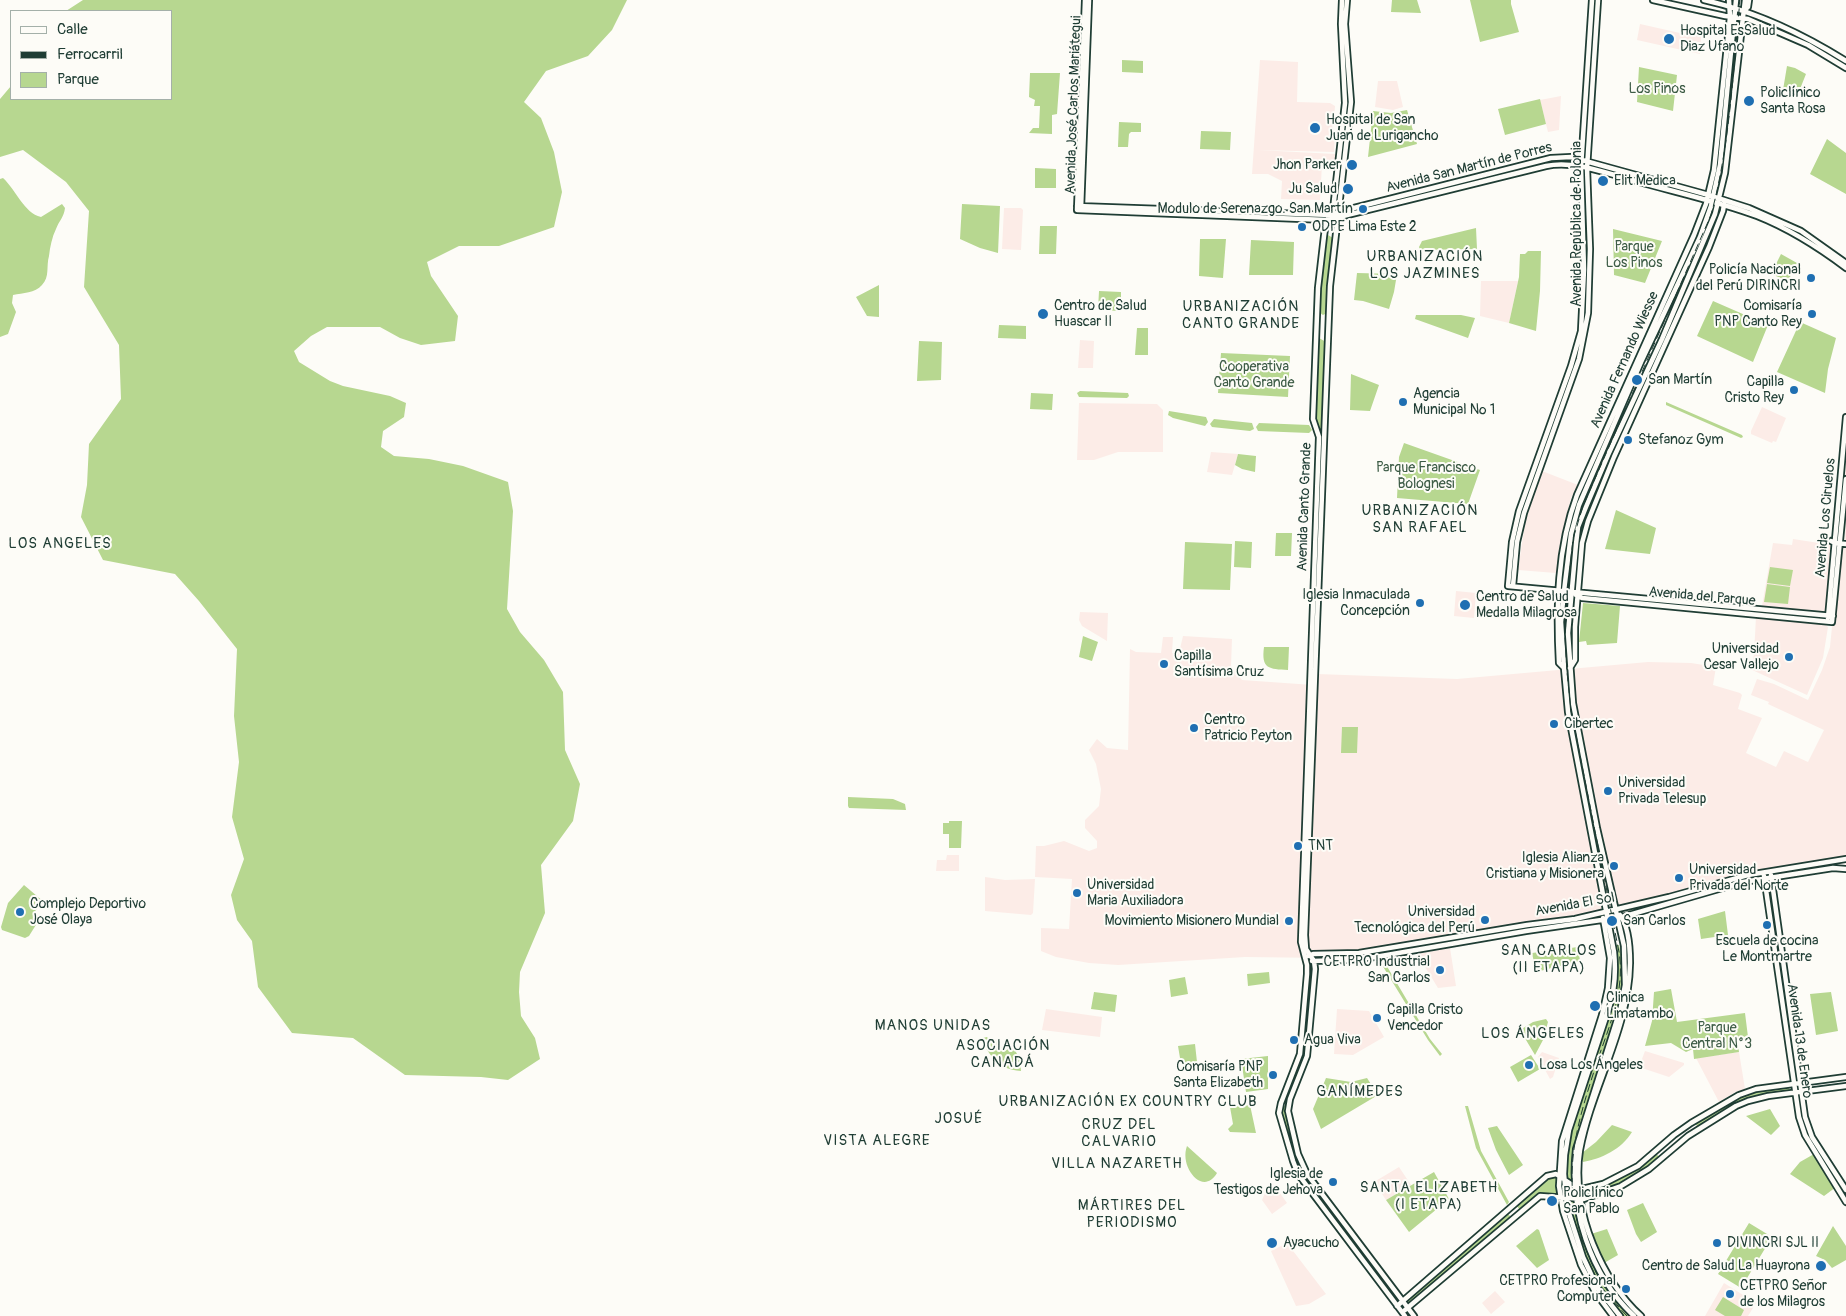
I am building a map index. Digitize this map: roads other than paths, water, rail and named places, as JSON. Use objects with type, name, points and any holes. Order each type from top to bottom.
[{"type":"main road","name":"Avenida José Carlos Mariátegui","points":[[1084,78],[1085,0]]},
{"type":"main road","name":"Avenida José Carlos Mariátegui","points":[[1079,208],[1089,0]]},
{"type":"main road","name":"Avenida Canto Grande","points":[[1342,0],[1346,117],[1329,314],[1321,447],[1300,942],[1307,974],[1301,1047],[1281,1103],[1280,1116],[1298,1174],[1403,1314]]},
{"type":"main road","name":"Avenida Canto Grande","points":[[1344,41],[1347,0]]},
{"type":"main road","name":"Avenida República de Polonia","points":[[1511,586],[1517,542],[1524,513],[1584,343],[1590,293],[1587,168],[1585,160],[1592,0]]},
{"type":"main road","name":"Avenida República de Polonia","points":[[1511,586],[1512,542],[1516,521],[1534,465],[1571,366],[1581,330],[1584,270],[1581,167],[1585,160],[1598,0]]},
{"type":"main road","points":[[1653,0],[1733,17],[1745,15]]},
{"type":"main road","points":[[1704,0],[1729,6],[1745,15],[1801,35],[1846,61]]},
{"type":"main road","name":"Avenida Fernando Wiesse","points":[[1729,0],[1733,17]]},
{"type":"main road","name":"Avenida Fernando Wiesse","points":[[1561,591],[1563,542],[1577,494],[1694,235],[1706,201],[1711,195],[1736,0]]},
{"type":"main road","name":"Avenida Fernando Wiesse","points":[[1578,1199],[1577,1187],[1580,1157],[1585,1131],[1627,1000],[1630,954],[1620,917],[1616,910],[1564,668],[1559,664],[1557,628],[1561,591],[1571,534],[1579,505],[1641,362],[1719,198],[1728,157],[1745,15],[1748,7],[1747,0]]},
{"type":"main road","points":[[1761,21],[1808,45],[1846,68]]},
{"type":"main road","name":"Avenida Canto Grande","points":[[1310,955],[1306,949],[1305,935],[1321,447],[1313,419],[1317,313],[1324,236],[1331,215],[1343,146]]},
{"type":"main road","name":"Avenida San Martín de Porres","points":[[1079,208],[1331,215],[1551,158],[1564,157],[1585,160],[1719,198],[1790,231],[1820,249],[1846,268]]},
{"type":"main road","name":"Avenida San Martín de Porres","points":[[1079,208],[1328,220],[1562,163],[1770,216],[1800,231],[1846,262]]},
{"type":"main road","name":"Avenida Fernando Wiesse","points":[[1605,920],[1600,897],[1602,889],[1572,732],[1568,633],[1576,544],[1581,520],[1608,455],[1662,339],[1711,225],[1715,203],[1711,195]]},
{"type":"main road","points":[[1719,198],[1725,206]]},
{"type":"main road","name":"Avenida Fernando Wiesse","points":[[1570,668],[1575,660],[1575,627],[1582,543],[1588,521],[1709,247],[1725,206]]},
{"type":"main road","points":[[1324,236],[1329,234],[1335,237]]},
{"type":"main road","points":[[1317,313],[1322,316],[1329,314]]},
{"type":"main road","name":"Avenida Los Ciruelos","points":[[1840,542],[1846,417]]},
{"type":"main road","name":"Avenida Los Ciruelos","points":[[1830,621],[1846,479]]},
{"type":"main road","name":"Avenida del Parque","points":[[1511,586],[1797,615],[1830,621]]},
{"type":"main road","name":"Avenida del Parque","points":[[1797,615],[1831,615]]},
{"type":"main road","points":[[1572,732],[1578,731]]},
{"type":"main road","name":"Avenida El Sol","points":[[1305,959],[1375,957],[1518,932],[1605,920],[1764,878],[1771,874],[1846,859]]},
{"type":"main road","name":"Avenida El Sol","points":[[1305,959],[1310,955],[1359,953],[1604,913],[1764,872],[1771,874],[1837,868],[1846,869]]},
{"type":"main road","name":"Avenida 13 de Enero","points":[[1764,872],[1797,1084]]},
{"type":"main road","name":"Avenida 13 de Enero","points":[[1771,874],[1798,1092],[1798,1111],[1805,1135],[1846,1202]]},
{"type":"main road","points":[[1659,900],[1661,906]]},
{"type":"main road","points":[[1605,920],[1610,958],[1608,988],[1602,1015],[1562,1141],[1559,1176],[1572,1240],[1585,1275],[1613,1316]]},
{"type":"main road","points":[[1605,920],[1616,963],[1614,990],[1570,1130],[1565,1155],[1563,1197],[1587,1267],[1600,1292],[1620,1316]]},
{"type":"main road","points":[[1310,955],[1314,960],[1314,972],[1308,1055],[1290,1099],[1288,1117],[1298,1154],[1307,1174],[1414,1316]]},
{"type":"main road","points":[[1396,1306],[1547,1176],[1556,1174],[1577,1187],[1589,1188],[1603,1184],[1627,1173],[1646,1160],[1691,1122],[1733,1098],[1756,1089],[1846,1077]]},
{"type":"main road","points":[[1403,1314],[1407,1308],[1535,1199],[1543,1196],[1578,1199],[1619,1187],[1641,1175],[1688,1136],[1736,1106],[1754,1099],[1846,1086]]},
{"type":"main road","name":"Avenida 13 de Enero","points":[[1798,1092],[1812,1137],[1846,1190]]},
{"type":"main road","points":[[1578,1199],[1580,1219],[1596,1264],[1615,1295],[1634,1316]]},
{"type":"main road","points":[[1578,1199],[1598,1256],[1621,1296],[1641,1316]]},
{"type":"railway","points":[[1627,1316],[1609,1294],[1587,1252],[1578,1225],[1573,1200],[1572,1176],[1577,1130],[1616,1005],[1620,965],[1571,710],[1565,638],[1567,597],[1573,539],[1583,506],[1711,215],[1727,135],[1740,0]]},
{"type":"place","name":"Hospital EsSalud Diaz Ufano","points":[[1669,39]]},
{"type":"place","name":"Policlínico Santa Rosa","points":[[1749,101]]},
{"type":"place","name":"Hospital de San Juan de Lurigancho","points":[[1315,128]]},
{"type":"place","name":"Jhon Parker","points":[[1352,165]]},
{"type":"place","name":"Elit Medica","points":[[1603,181]]},
{"type":"place","name":"Ju Salud","points":[[1348,189]]},
{"type":"place","name":"Modulo de Serenazgo. San Martín","points":[[1363,209]]},
{"type":"place","name":"ODPE Lima Este 2","points":[[1302,227]]},
{"type":"place","name":"Policía Nacional del Perú DIRINCRI","points":[[1811,278]]},
{"type":"place","name":"Centro de Salud Huascar II","points":[[1043,314]]},
{"type":"place","name":"Comisaría PNP Canto Rey","points":[[1812,314]]},
{"type":"place","name":"San Martín","points":[[1637,380]]},
{"type":"place","name":"Capilla Cristo Rey","points":[[1794,390]]},
{"type":"place","name":"Agencia Municipal Nº 1","points":[[1403,402]]},
{"type":"place","name":"Stefanoz Gym","points":[[1628,440]]},
{"type":"place","name":"Iglesia Inmaculada Concepción","points":[[1420,603]]},
{"type":"place","name":"Centro de Salud Medalla Milagrosa","points":[[1465,605]]},
{"type":"place","name":"Universidad Cesar Vallejo","points":[[1789,657]]},
{"type":"place","name":"Capilla Santísima Cruz","points":[[1164,664]]},
{"type":"place","name":"Cibertec","points":[[1554,724]]},
{"type":"place","name":"Centro Patricio Peyton","points":[[1194,728]]},
{"type":"place","name":"Universidad Privada Telesup","points":[[1608,791]]},
{"type":"place","name":"TNT","points":[[1298,846]]},
{"type":"place","name":"Iglesia Alianza Cristiana y Misionera","points":[[1614,866]]},
{"type":"place","name":"Universidad Privada del Norte","points":[[1679,878]]},
{"type":"place","name":"Universidad Maria Auxiliadora","points":[[1077,893]]},
{"type":"place","name":"Complejo Deportivo José Olaya","points":[[20,912]]},
{"type":"place","name":"Universidad Tecnológica del Perú","points":[[1485,920]]},
{"type":"place","name":"Movimiento Misionero Mundial","points":[[1289,921]]},
{"type":"place","name":"San Carlos","points":[[1612,921]]},
{"type":"place","name":"Escuela de cocina Le Montmartre","points":[[1767,925]]},
{"type":"place","name":"CETPRO Industrial San Carlos","points":[[1440,970]]},
{"type":"place","name":"Clinica Limatambo","points":[[1595,1006]]},
{"type":"place","name":"Capilla Cristo Vencedor","points":[[1377,1018]]},
{"type":"place","name":"Agua Viva","points":[[1294,1040]]},
{"type":"place","name":"Losa Los Ángeles","points":[[1529,1065]]},
{"type":"place","name":"Comisaría PNP Santa Elizabeth","points":[[1273,1075]]},
{"type":"place","name":"Iglesia de Testigos de Jehova","points":[[1333,1182]]},
{"type":"place","name":"Policlínico San Pablo","points":[[1552,1201]]},
{"type":"place","name":"Ayacucho","points":[[1272,1243]]},
{"type":"place","name":"DIVINCRI SJL II","points":[[1717,1243]]},
{"type":"place","name":"Centro de Salud La Huayrona","points":[[1821,1266]]},
{"type":"place","name":"CETPRO Profesional Computer","points":[[1626,1289]]},
{"type":"place","name":"CETPRO Señor de los Milagros","points":[[1730,1294]]},
{"type":"district","name":"URBANIZACIÓN LOS JAZMINES","points":[[1425,266]]},
{"type":"district","name":"URBANIZACIÓN CANTO GRANDE","points":[[1241,316]]},
{"type":"district","name":"URBANIZACIÓN SAN RAFAEL","points":[[1420,520]]},
{"type":"district","name":"LOS ANGELES","points":[[60,544]]},
{"type":"district","name":"SAN CARLOS (II ETAPA)","points":[[1549,960]]},
{"type":"district","name":"MANOS UNIDAS","points":[[933,1026]]},
{"type":"district","name":"LOS ÁNGELES","points":[[1533,1034]]},
{"type":"district","name":"ASOCIACIÓN CANADÁ","points":[[1003,1054]]},
{"type":"district","name":"GANÍMEDES","points":[[1360,1092]]},
{"type":"district","name":"URBANIZACIÓN EX COUNTRY CLUB","points":[[1128,1102]]},
{"type":"district","name":"JOSUÉ","points":[[959,1119]]},
{"type":"district","name":"CRUZ DEL CALVARIO","points":[[1119,1134]]},
{"type":"district","name":"VISTA ALEGRE","points":[[877,1141]]},
{"type":"district","name":"VILLA NAZARETH","points":[[1117,1164]]},
{"type":"district","name":"SANTA ELIZABETH (I ETAPA)","points":[[1429,1196]]},
{"type":"district","name":"MÁRTIRES DEL PERIODISMO","points":[[1132,1214]]},
{"type":"park label","name":"Los Pinos","points":[[1657,89]]},
{"type":"park label","name":"Parque Los Pinos","points":[[1634,256]]},
{"type":"park label","name":"Cooperativa Canto Grande","points":[[1254,376]]},
{"type":"park label","name":"Parque Francisco Bolognesi","points":[[1426,476]]},
{"type":"park label","name":"Parque Central N°3","points":[[1717,1036]]}]
